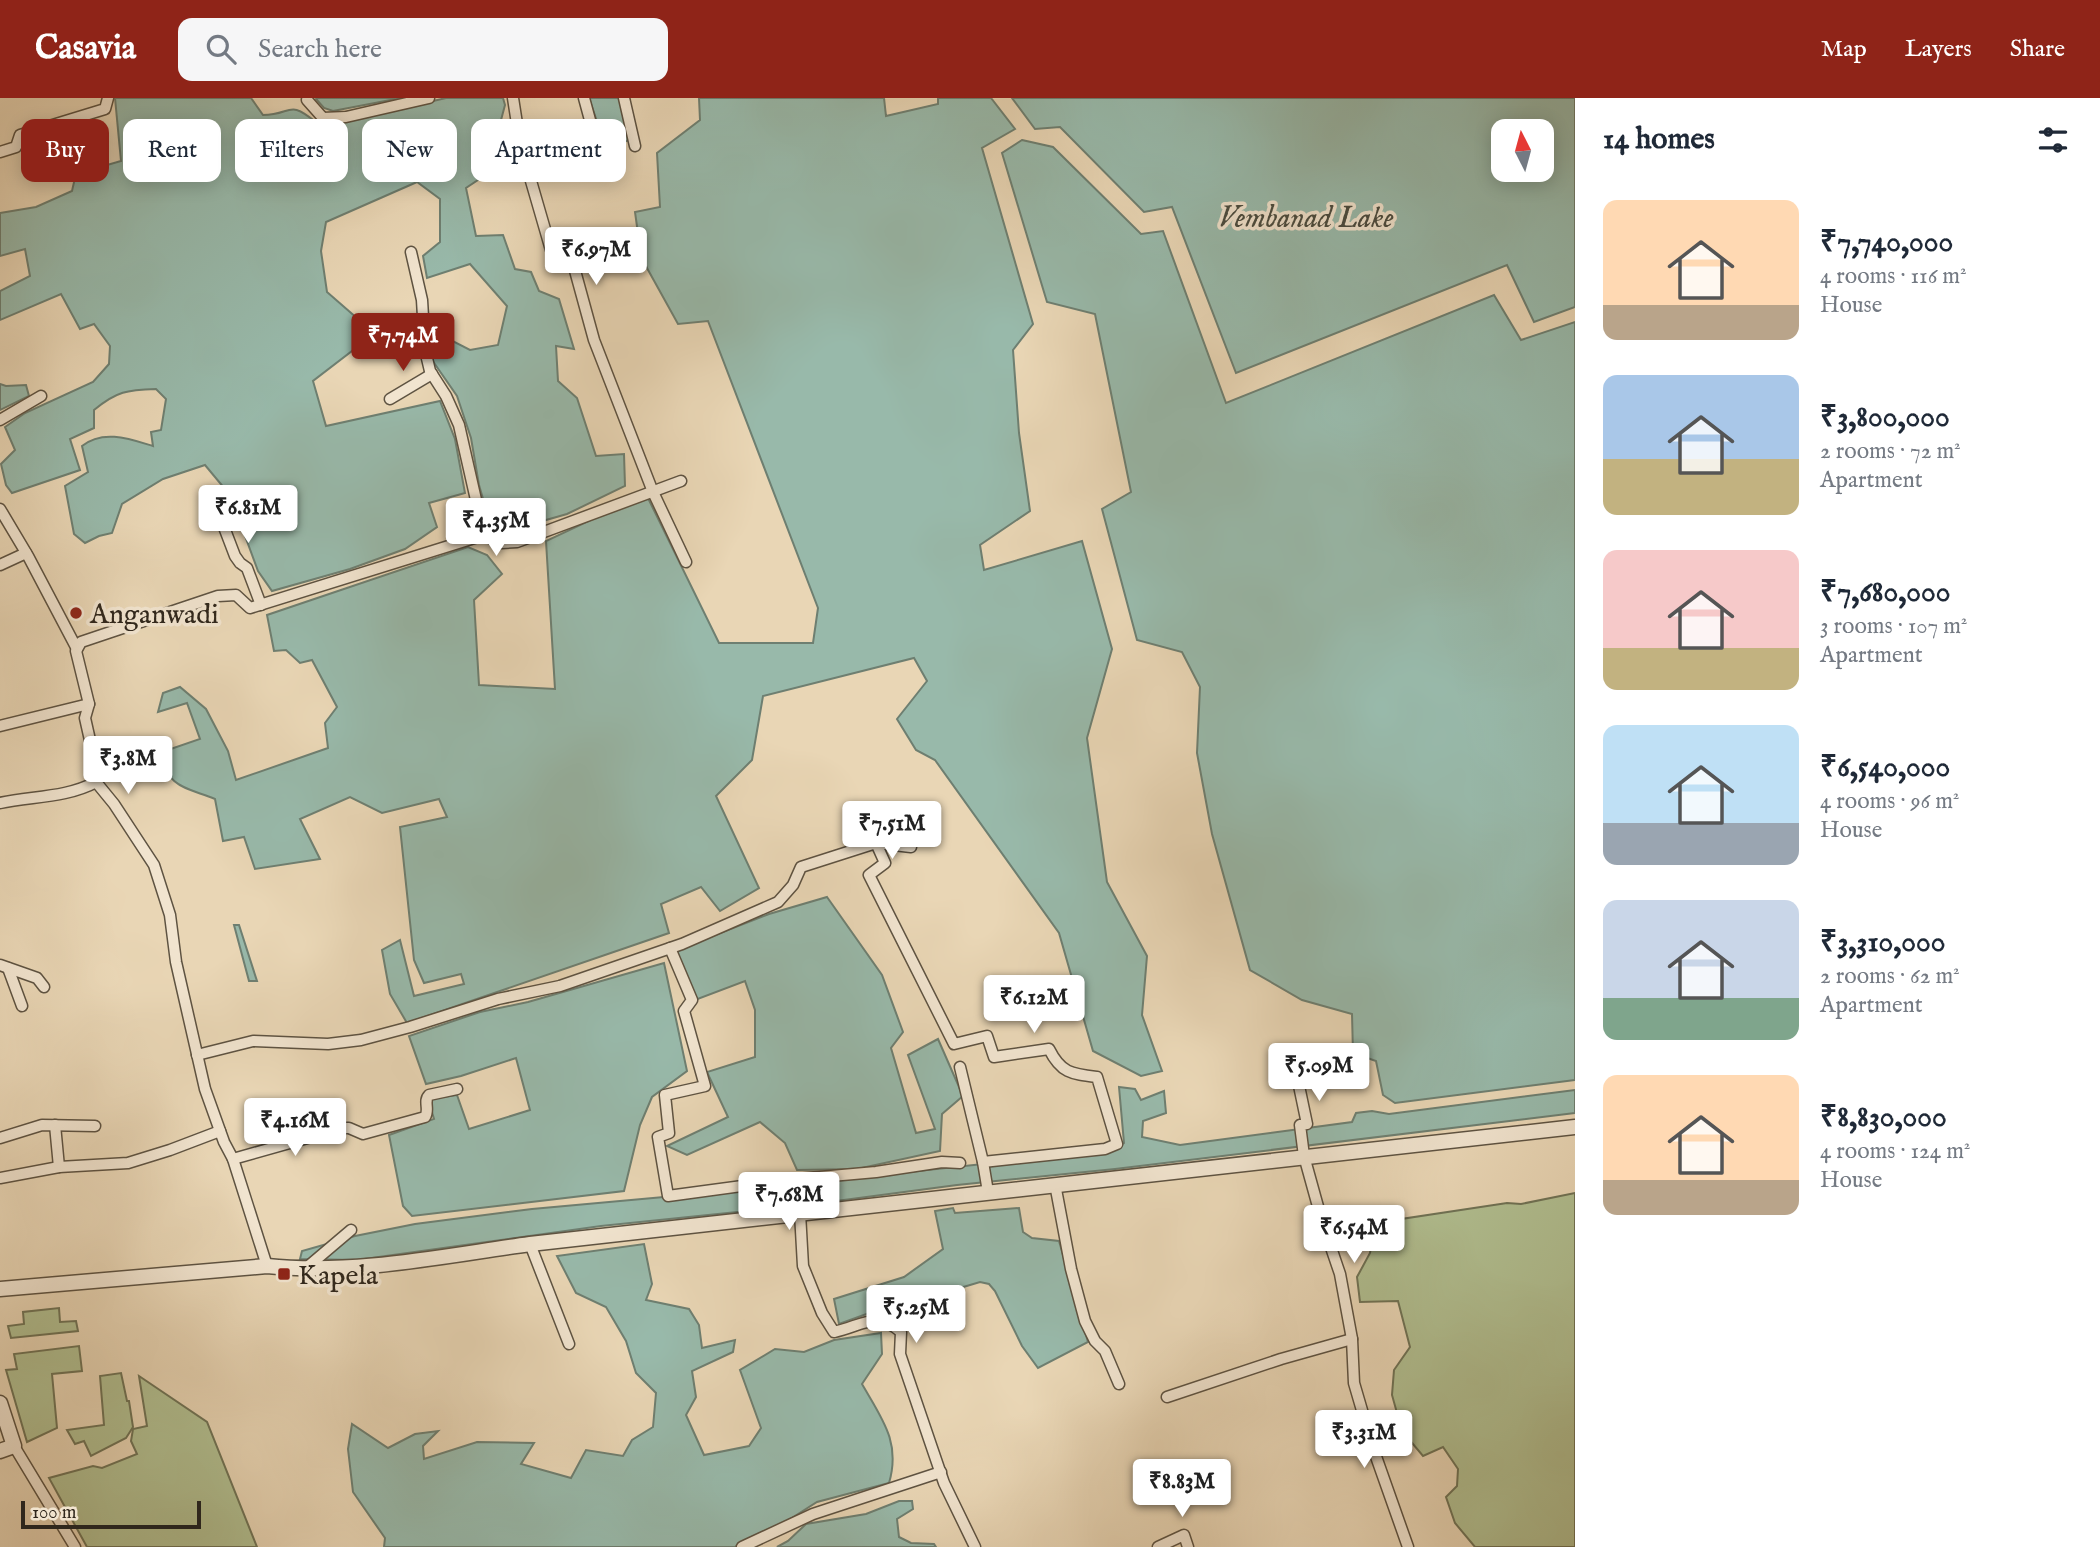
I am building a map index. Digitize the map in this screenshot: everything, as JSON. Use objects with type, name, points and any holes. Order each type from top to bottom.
[{"type":"street","points":[[0,152],[16,147],[20,135],[105,109],[108,98]]},
{"type":"street","points":[[307,100],[323,118],[346,117],[429,98]]},
{"type":"street","points":[[513,98],[516,119]]},
{"type":"street","points":[[584,98],[590,119]]},
{"type":"street","points":[[624,98],[635,146]]},
{"type":"street","points":[[531,182],[551,250],[570,256],[594,340],[653,492],[686,562]]},
{"type":"street","points":[[411,252],[422,300],[425,350],[432,374],[459,425],[484,535]]},
{"type":"street","points":[[390,399],[432,374]]},
{"type":"street","points":[[0,420],[41,396]]},
{"type":"street","points":[[77,649],[81,642],[218,596],[236,594],[250,608],[484,535],[500,542],[517,542],[681,481]]},
{"type":"street","points":[[211,494],[236,555],[247,568],[261,605]]},
{"type":"street","points":[[0,509],[77,649],[89,704],[85,718],[96,782],[155,865],[170,915],[176,962],[205,1089],[233,1159],[267,1266]]},
{"type":"street","points":[[0,565],[26,553]]},
{"type":"street","points":[[0,726],[89,704]]},
{"type":"street","points":[[0,803],[57,795],[96,782]]},
{"type":"street","points":[[197,1055],[253,1041],[328,1044],[361,1040],[498,999],[560,986],[670,948],[779,902],[793,885],[801,867],[876,843],[911,847]]},
{"type":"street","points":[[876,843],[885,863],[869,875],[920,982],[954,1044],[987,1036],[994,1058],[1049,1049],[1057,1064],[1073,1075],[1097,1077],[1118,1144],[1105,1149],[983,1162]]},
{"type":"street","points":[[670,948],[692,1000],[684,1011],[705,1086],[665,1095],[669,1133],[658,1137],[668,1196],[942,1162],[960,1163]]},
{"type":"street","points":[[4,967],[37,978],[44,986]]},
{"type":"street","points":[[4,967],[22,1006]]},
{"type":"street","points":[[1293,1058],[1307,1124],[1300,1125],[1304,1156],[1340,1274],[1352,1339],[1354,1383],[1373,1448],[1408,1547]]},
{"type":"street","points":[[960,1067],[988,1192]]},
{"type":"street","points":[[233,1159],[343,1128],[363,1134],[425,1117],[429,1094],[457,1088]]},
{"type":"street","points":[[0,1138],[42,1125],[95,1126]]},
{"type":"street","points":[[55,1125],[59,1167]]},
{"type":"street","points":[[0,1289],[267,1266],[305,1270],[365,1267],[530,1244],[1575,1127]]},
{"type":"street","points":[[0,1178],[59,1167],[128,1163],[220,1131]]},
{"type":"street","points":[[1055,1184],[1071,1269],[1085,1321],[1095,1341],[1105,1351],[1119,1384]]},
{"type":"street","points":[[800,1213],[803,1266],[822,1314],[834,1332],[879,1319],[890,1322],[901,1332],[900,1354],[941,1472],[975,1547]]},
{"type":"street","points":[[305,1270],[351,1230]]},
{"type":"street","points":[[530,1244],[569,1344]]},
{"type":"street","points":[[1167,1397],[1281,1359],[1352,1339]]},
{"type":"street","points":[[0,1403],[7,1449],[75,1547]]},
{"type":"street","points":[[742,1547],[813,1514],[941,1472]]},
{"type":"street","points":[[1158,1547],[1184,1535],[1188,1547]]},
{"type":"green space","points":[[1575,1193],[1575,1547],[1475,1547],[1455,1523],[1446,1497],[1457,1486],[1458,1469],[1443,1447],[1423,1456],[1402,1431],[1392,1395],[1394,1370],[1410,1347],[1398,1301],[1360,1302],[1357,1277],[1370,1253],[1375,1223],[1507,1203],[1521,1204]]},
{"type":"green space","points":[[59,1308],[60,1322],[76,1321],[78,1331],[11,1338],[8,1326],[24,1324],[23,1312]]},
{"type":"green space","points":[[79,1346],[82,1371],[52,1374],[57,1428],[27,1442],[6,1370],[17,1369],[14,1354]]},
{"type":"green space","points":[[121,1373],[133,1427],[126,1438],[91,1456],[84,1441],[75,1444],[67,1430],[104,1425],[100,1376]]},
{"type":"green space","points":[[139,1376],[207,1422],[257,1547],[87,1547],[49,1478],[93,1466],[102,1468],[137,1454],[131,1441],[133,1429],[147,1426]]},
{"type":"water","points":[[115,98],[251,98],[263,115],[295,109],[312,119],[235,119],[235,182],[348,182],[348,121],[446,98],[503,98],[505,105],[501,119],[471,119],[471,182],[475,182],[466,188],[476,236],[503,235],[515,269],[531,272],[539,291],[559,299],[574,349],[556,346],[558,381],[577,398],[596,456],[624,454],[625,486],[567,514],[504,532],[488,516],[479,485],[471,438],[457,396],[430,357],[425,334],[437,333],[470,350],[498,345],[507,306],[470,264],[427,278],[423,256],[440,242],[440,199],[417,182],[326,222],[321,251],[327,292],[358,319],[361,344],[313,381],[326,426],[440,401],[455,439],[465,493],[429,503],[437,527],[405,549],[350,569],[272,591],[258,571],[230,495],[205,465],[163,479],[122,504],[112,533],[85,543],[74,534],[65,486],[88,472],[82,446],[99,438],[117,437],[153,446],[151,432],[161,430],[166,399],[156,389],[137,390],[109,399],[94,410],[94,428],[70,439],[80,470],[12,493],[6,485],[1,464],[15,450],[5,427],[25,413],[93,382],[109,364],[110,346],[94,324],[80,329],[61,294],[0,320],[0,291],[30,276],[25,249],[0,256],[0,213],[36,207],[72,191],[74,182],[109,182],[109,164],[121,161]]},
{"type":"water","points":[[401,98],[333,111],[324,108],[316,99]]},
{"type":"water","points":[[589,98],[619,98],[626,119],[596,119]]},
{"type":"water","points":[[699,98],[884,98],[886,116],[938,104],[938,98],[991,98],[1015,129],[982,148],[1033,324],[1013,350],[1019,433],[1030,511],[980,545],[984,570],[1082,541],[1112,649],[1087,738],[1107,882],[1147,956],[1142,1015],[1162,1071],[1141,1076],[1093,1051],[1059,933],[935,760],[916,750],[897,719],[927,681],[914,658],[763,696],[752,760],[716,796],[759,888],[720,911],[701,887],[661,904],[669,933],[407,1023],[390,994],[382,950],[400,940],[414,996],[464,984],[461,974],[424,983],[414,960],[400,827],[447,817],[439,799],[382,813],[350,797],[300,819],[320,859],[255,869],[244,837],[223,841],[215,799],[186,788],[173,780],[168,773],[162,752],[200,739],[187,703],[158,712],[163,693],[180,687],[206,709],[228,751],[236,780],[328,748],[325,723],[337,707],[312,660],[300,663],[286,650],[274,651],[267,615],[468,547],[487,555],[502,574],[474,600],[479,685],[555,689],[546,541],[646,494],[719,643],[813,643],[818,608],[708,321],[678,324],[647,268],[640,248],[635,212],[660,207],[657,153],[700,120]]},
{"type":"water","name":"Vembanad Lake","points":[[1012,98],[1575,98],[1575,307],[1534,322],[1507,265],[1236,373],[1172,207],[1144,212],[1060,127],[1035,129]]},
{"type":"water","points":[[626,120],[632,139],[626,141]]},
{"type":"water","points":[[1022,140],[1053,147],[1141,234],[1163,231],[1226,403],[1494,295],[1521,340],[1575,322],[1575,1080],[1395,1103],[1383,1095],[1376,1061],[1353,1053],[1352,1014],[1302,1000],[1250,970],[1212,834],[1197,753],[1200,687],[1182,652],[1137,640],[1102,509],[1131,492],[1095,314],[1047,302],[1002,153]]},
{"type":"water","points":[[0,384],[26,385],[29,396],[0,410]]},
{"type":"water","points":[[827,897],[882,975],[903,1032],[891,1048],[916,1133],[935,1129],[908,1055],[938,1039],[963,1096],[942,1114],[940,1151],[857,1169],[797,1170],[785,1143],[760,1122],[687,1155],[667,1146],[728,1117],[707,1072],[755,1057],[755,1010],[745,981],[695,1000],[674,951],[769,914]]},
{"type":"water","points":[[234,925],[239,925],[257,981],[249,981]]},
{"type":"water","points":[[664,963],[687,1071],[652,1097],[640,1125],[624,1191],[412,1216],[403,1206],[389,1135],[434,1119],[428,1099],[457,1095],[469,1129],[530,1110],[516,1058],[426,1084],[409,1036],[480,1012],[528,1002]]},
{"type":"water","points":[[1119,1087],[1135,1089],[1141,1100],[1164,1091],[1166,1113],[1143,1121],[1142,1137],[1180,1145],[1352,1122],[1356,1113],[1372,1111],[1389,1114],[1575,1090],[1575,1113],[806,1205],[601,1226],[357,1260],[300,1259],[302,1251],[355,1236],[415,1224],[532,1209],[741,1190],[1113,1150],[1124,1143]]},
{"type":"water","points":[[953,1208],[955,1213],[1019,1208],[1023,1232],[1032,1238],[1059,1241],[1088,1342],[1038,1368],[1022,1346],[995,1291],[989,1284],[980,1282],[960,1288],[923,1312],[911,1324],[904,1324],[904,1317],[897,1309],[872,1312],[839,1324],[834,1299],[904,1277],[943,1249],[935,1211]]},
{"type":"water","points":[[644,1244],[652,1284],[646,1300],[689,1309],[699,1325],[702,1348],[735,1340],[733,1352],[692,1371],[696,1397],[686,1415],[704,1455],[749,1446],[761,1428],[740,1370],[775,1349],[804,1352],[834,1340],[881,1333],[882,1354],[862,1384],[888,1431],[893,1455],[889,1483],[817,1502],[784,1523],[735,1547],[384,1547],[385,1538],[353,1492],[348,1449],[352,1424],[388,1448],[415,1434],[438,1431],[423,1446],[424,1459],[477,1442],[534,1443],[521,1464],[571,1478],[586,1450],[623,1456],[632,1440],[653,1427],[656,1393],[636,1373],[626,1341],[606,1307],[576,1293],[557,1256]]},
{"type":"water","points":[[899,1501],[912,1501],[913,1509],[897,1519],[899,1537],[911,1543],[934,1544],[936,1547],[777,1547],[788,1541],[806,1524],[866,1514]]},
{"type":"place","name":"Anganwadi","points":[[76,613]]},
{"type":"place","name":"Kapela","points":[[284,1274]]}]
